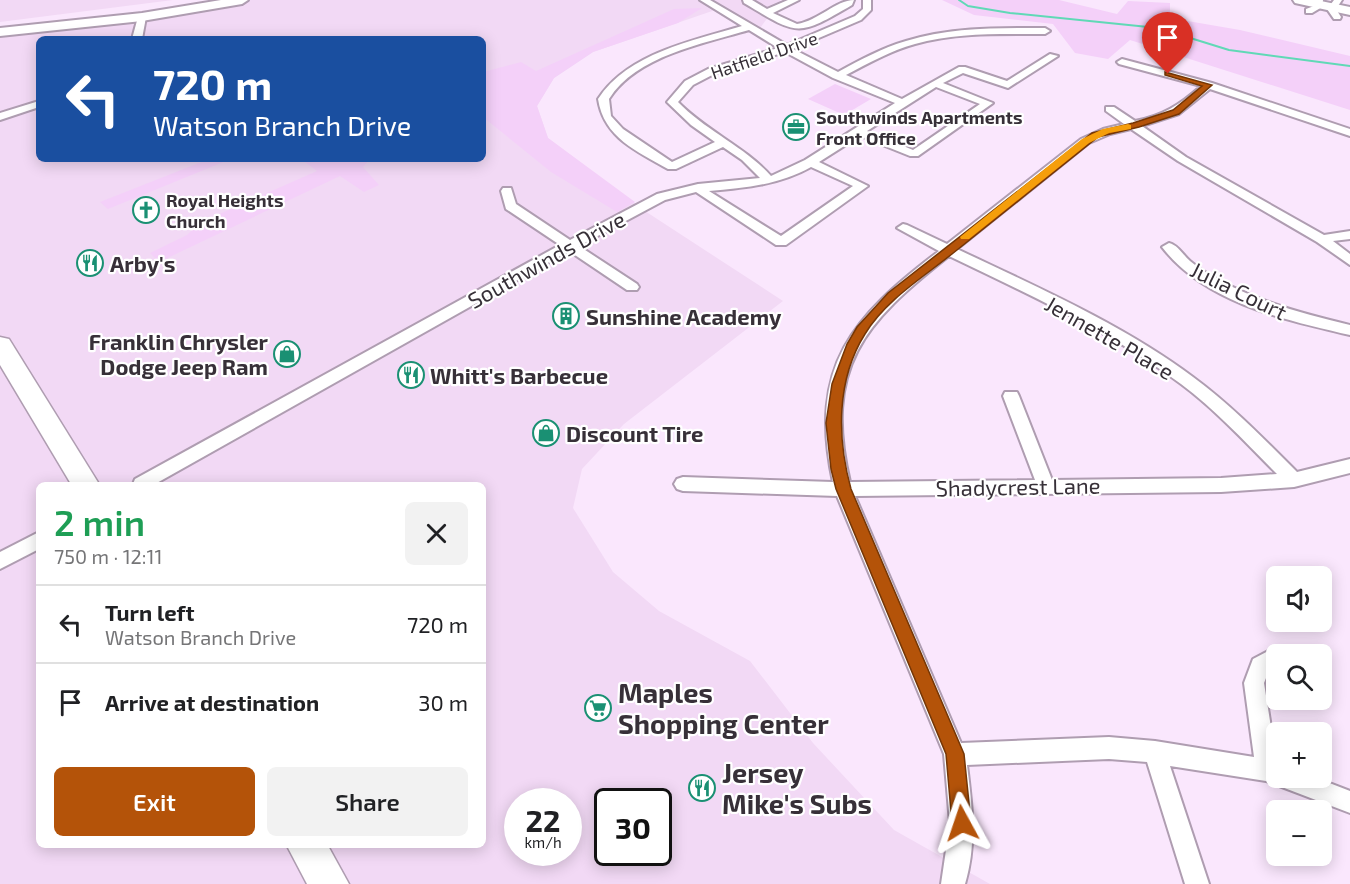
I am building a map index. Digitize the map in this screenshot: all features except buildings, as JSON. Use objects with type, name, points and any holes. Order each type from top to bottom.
[{"type":"highway","points":[[0,345],[84,482]]},
{"type":"highway","points":[[307,848],[329,884]]},
{"type":"main road","points":[[0,33],[209,0]]},
{"type":"main road","points":[[0,26],[242,0]]},
{"type":"main road","points":[[1299,0],[1350,11]]},
{"type":"main road","points":[[1327,5],[1350,6]]},
{"type":"street","points":[[704,0],[737,4],[766,12],[790,26],[801,27],[849,3],[850,0]]},
{"type":"street","points":[[766,12],[795,0]]},
{"type":"street","name":"Hatfield Drive","points":[[768,180],[754,163],[686,119],[672,102],[689,83],[712,71],[785,49],[858,18],[867,10],[867,0]]},
{"type":"street","points":[[737,4],[750,27],[785,49],[837,76],[903,103]]},
{"type":"street","points":[[138,36],[143,11]]},
{"type":"street","points":[[724,142],[672,167],[617,131],[605,115],[604,101],[613,81],[633,69],[663,55],[750,27]]},
{"type":"street","points":[[837,76],[891,49],[946,34],[1045,31]]},
{"type":"street","name":"Southwinds Drive","points":[[145,482],[513,275],[661,196],[676,191],[743,185],[784,176],[860,132],[934,82],[962,69],[1008,85],[1053,56]]},
{"type":"street","points":[[1122,62],[1208,85],[1350,133]]},
{"type":"street","points":[[860,132],[914,154],[988,102],[934,82]]},
{"type":"street","points":[[953,884],[962,823],[955,754],[843,489],[836,450],[834,406],[842,370],[861,330],[886,301],[1095,135],[1176,112],[1208,85]]},
{"type":"street","points":[[0,117],[36,105]]},
{"type":"street","points":[[1110,109],[1182,159],[1322,239],[1350,261]]},
{"type":"street","points":[[698,188],[710,198],[781,242],[862,186],[810,162]]},
{"type":"street","points":[[507,191],[510,206],[632,287]]},
{"type":"street","name":"Jennette Place","points":[[903,228],[1084,319],[1170,368],[1228,415],[1294,480]]},
{"type":"street","points":[[1322,239],[1350,235]]},
{"type":"street","name":"Julia Court","points":[[1169,247],[1183,264],[1244,298],[1294,317],[1350,330]]},
{"type":"street","points":[[1011,396],[1046,486]]},
{"type":"street","name":"Shadycrest Lane","points":[[683,484],[843,489],[1221,485],[1294,480],[1350,466]]},
{"type":"street","points":[[0,561],[36,542]]},
{"type":"street","points":[[1266,663],[1260,666],[1254,683],[1266,733]]},
{"type":"street","points":[[955,754],[1109,748],[1155,752],[1266,772]]},
{"type":"street","points":[[1155,752],[1197,884]]},
{"type":"street","points":[[1313,788],[1350,802]]},
{"type":"shaded area","points":[[0,0],[173,0],[0,22]]},
{"type":"shaded area","points":[[242,0],[781,0],[757,32],[718,9],[593,52],[554,78],[537,106],[548,138],[648,213],[783,301],[624,424],[582,469],[573,508],[613,572],[659,611],[750,661],[813,743],[894,830],[990,884],[0,884],[0,32]]},
{"type":"shaded area","points":[[942,0],[1059,0],[1117,14],[1128,1],[1170,3],[1170,18],[1240,30],[1350,56],[1350,110],[1130,40],[1108,59],[1075,53],[1053,24],[974,15]]},
{"type":"shaded area","points":[[702,8],[678,23],[593,52],[554,78],[537,106],[548,138],[635,202],[617,212],[551,172],[486,119],[486,71],[521,62],[536,71],[674,9]]},
{"type":"shaded area","points":[[835,84],[871,99],[844,115],[808,99]]},
{"type":"shaded area","points":[[201,162],[224,162],[108,209],[100,202]]},
{"type":"shaded area","points":[[305,162],[367,162],[363,167],[379,185],[364,192],[340,176],[159,262],[150,253],[187,235],[199,223],[317,171]]},
{"type":"waterway","points":[[959,0],[968,6],[1010,13],[1158,28],[1229,50],[1350,66]]},
{"type":"slow traffic","points":[[965,237],[1085,141],[1106,131],[1128,127]]},
{"type":"place","name":"Southwinds Apartments Front Office","points":[[796,127]]},
{"type":"place","name":"Royal Heights Church","points":[[146,210]]},
{"type":"place","name":"Arby's","points":[[90,263]]},
{"type":"place","name":"Sunshine Academy","points":[[566,316]]},
{"type":"place","name":"Franklin Chrysler Dodge Jeep Ram","points":[[287,354]]},
{"type":"place","name":"Whitt's Barbecue","points":[[411,375]]},
{"type":"place","name":"Discount Tire","points":[[546,433]]},
{"type":"place","name":"Maples Shopping Center","points":[[598,708]]},
{"type":"place","name":"Jersey Mike's Subs","points":[[702,788]]},
{"type":"route","points":[[962,823],[955,754],[843,489],[838,469],[833,423],[838,384],[853,344],[861,330],[892,296],[1085,141],[1106,131],[1136,125],[1176,112],[1208,85],[1168,74]]}]
